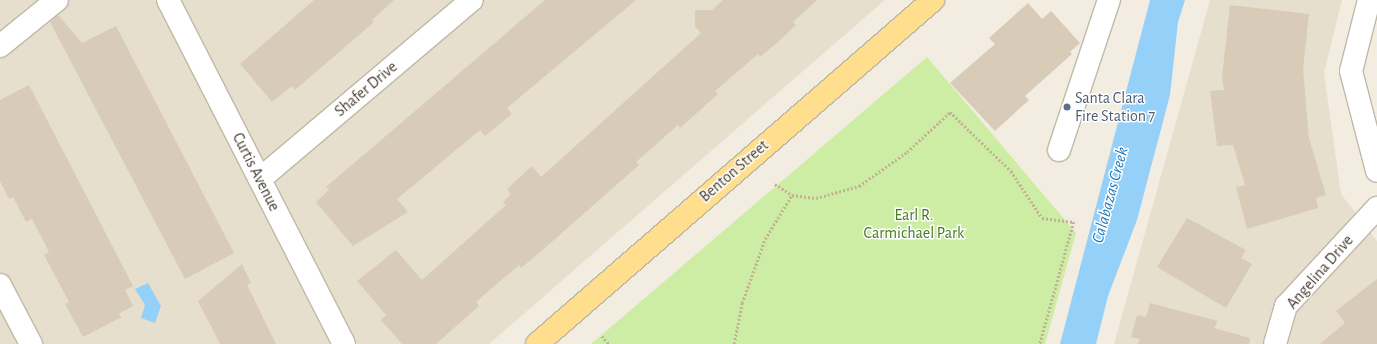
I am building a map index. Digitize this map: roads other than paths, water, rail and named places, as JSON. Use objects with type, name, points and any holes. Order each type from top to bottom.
[{"type":"main road","name":"Benton Street","points":[[537,344],[933,0]]},
{"type":"street","points":[[0,46],[56,0]]},
{"type":"street","name":"Curtis Avenue","points":[[168,0],[344,344]]},
{"type":"street","name":"Shafer Drive","points":[[260,179],[472,0]]},
{"type":"street","points":[[1059,150],[1109,0]]},
{"type":"street","points":[[1369,0],[1351,71],[1377,171]]},
{"type":"street","name":"Angelina Drive","points":[[1275,344],[1286,306],[1377,208]]},
{"type":"street","points":[[0,285],[31,344]]},
{"type":"water","name":"Calabazas Creek","points":[[1150,0],[1185,0],[1178,22],[1170,95],[1137,220],[1108,296],[1096,344],[1060,344]]},
{"type":"water","points":[[148,283],[161,306],[155,323],[141,318],[145,305],[135,289]]},
{"type":"place","name":"Santa Clara Fire Station 7","points":[[1067,107]]},
{"type":"park label","name":"Earl R. Carmichael Park","points":[[914,224]]}]
